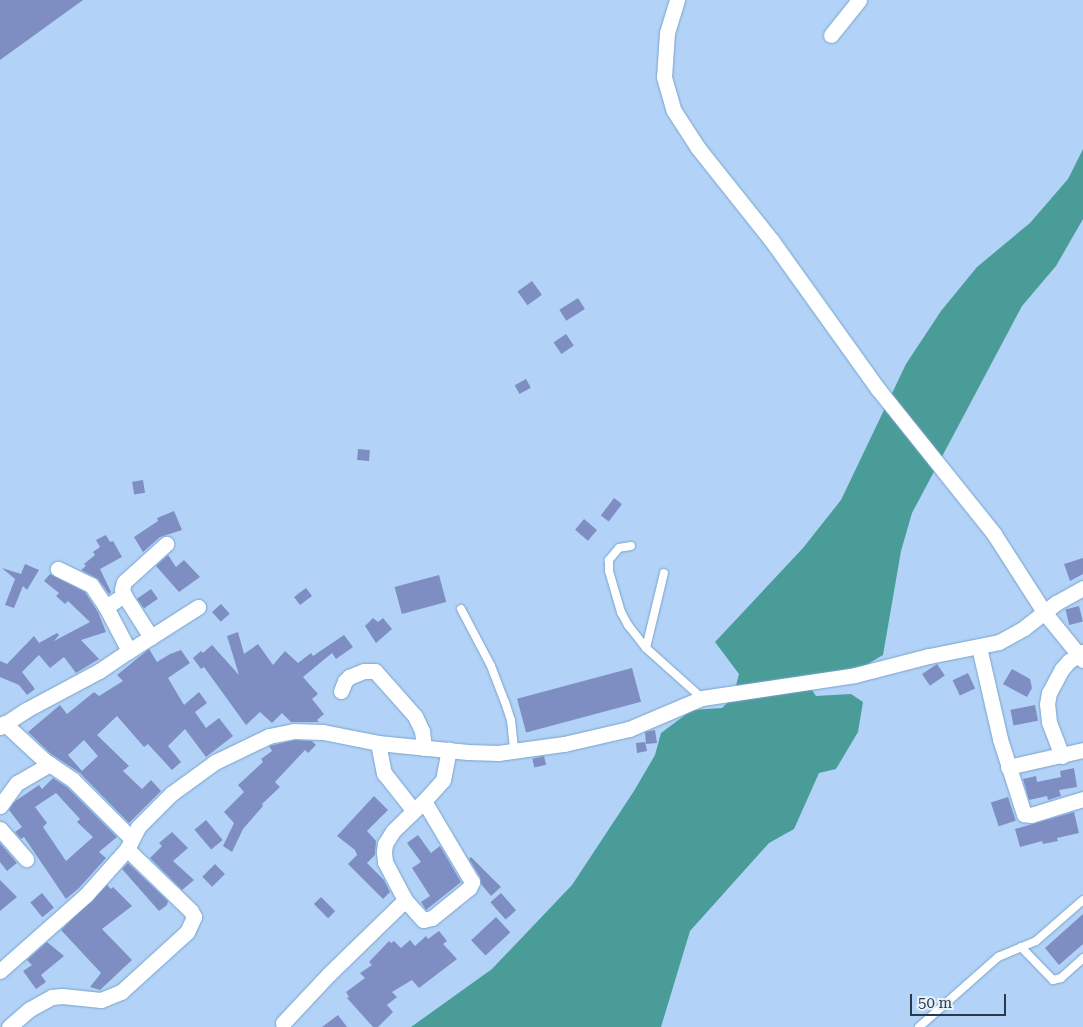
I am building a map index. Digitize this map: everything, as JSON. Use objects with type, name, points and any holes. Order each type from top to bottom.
[{"type":"street","points":[[677,0],[667,33],[664,77],[674,111],[698,148],[772,241],[878,389],[994,534],[1044,612],[1081,656],[1062,669],[1049,693],[1047,704],[1048,722],[1062,756]]},
{"type":"street","points":[[831,35],[859,0]]},
{"type":"street","points":[[151,636],[122,589],[124,582],[166,544]]},
{"type":"street","points":[[58,569],[69,576],[87,581],[106,607],[129,651]]},
{"type":"street","points":[[0,971],[86,895],[129,844],[158,805],[215,762],[269,736],[294,731],[323,732],[378,743],[484,753],[564,744],[629,729],[702,698],[732,692],[822,681],[929,656],[980,647],[1011,636],[1067,595],[1083,588]]},
{"type":"street","points":[[106,607],[124,595]]},
{"type":"street","points":[[9,1027],[30,1009],[52,997],[62,996],[101,1000],[116,995],[187,932],[194,917],[191,910],[129,844],[73,780],[2,725],[52,695],[99,671],[198,607]]},
{"type":"street","points":[[115,627],[136,613]]},
{"type":"street","points":[[980,647],[995,722],[1024,814],[1031,815],[1083,799]]},
{"type":"street","points":[[341,691],[345,681],[350,677],[364,671],[375,671],[415,716],[422,732],[424,748]]},
{"type":"street","points":[[378,743],[384,773],[419,806],[472,882],[469,888],[427,920],[419,919],[405,900],[386,862],[384,852],[388,838],[419,806],[443,780],[449,750]]},
{"type":"street","points":[[1008,766],[1083,750]]},
{"type":"street","points":[[0,806],[7,794],[17,783],[50,764]]},
{"type":"street","points":[[0,829],[26,859]]},
{"type":"street","points":[[283,1024],[329,974],[405,900]]},
{"type":"lane","points":[[631,546],[624,546],[614,552],[609,560],[609,571],[621,612],[628,625],[646,648],[702,698]]},
{"type":"lane","points":[[646,648],[664,573]]},
{"type":"lane","points":[[461,609],[491,666],[506,702],[511,720],[514,751]]},
{"type":"lane","points":[[919,1027],[990,963],[1007,952],[1036,941],[1083,900]]},
{"type":"lane","points":[[1021,947],[1053,980],[1062,978],[1083,958]]},
{"type":"shaded area","points":[[1083,149],[1083,219],[1056,266],[1022,306],[912,513],[901,551],[883,655],[861,668],[813,679],[812,690],[816,696],[851,694],[863,702],[858,732],[836,769],[819,773],[794,829],[769,843],[690,931],[661,1027],[411,1027],[492,969],[572,885],[634,791],[655,755],[661,733],[692,710],[722,708],[733,697],[739,674],[715,642],[803,548],[841,500],[906,364],[941,311],[977,267],[1030,223],[1068,179]]},
{"type":"building","points":[[0,0],[83,0],[0,60]]},
{"type":"building","points":[[532,281],[542,295],[527,305],[517,292]]},
{"type":"building","points":[[578,298],[585,309],[566,321],[559,310]]},
{"type":"building","points":[[566,334],[574,346],[561,354],[554,342]]},
{"type":"building","points":[[526,379],[531,388],[519,394],[515,385]]},
{"type":"building","points":[[358,449],[370,450],[369,461],[357,460]]},
{"type":"building","points":[[143,480],[145,493],[134,495],[132,482]]},
{"type":"building","points":[[614,498],[622,504],[609,522],[601,516]]},
{"type":"building","points":[[174,511],[182,530],[160,537],[143,552],[134,537],[158,521],[157,518]]},
{"type":"building","points":[[584,519],[597,530],[588,541],[575,530]]},
{"type":"building","points":[[106,535],[110,542],[113,541],[122,557],[100,569],[111,592],[109,594],[98,579],[81,570],[86,566],[84,564],[95,555],[93,552],[100,547],[96,540]]},
{"type":"building","points":[[168,555],[176,567],[184,560],[200,577],[179,592],[156,566]]},
{"type":"building","points":[[1083,558],[1083,574],[1070,581],[1064,564]]},
{"type":"building","points":[[25,564],[39,570],[27,590],[23,586],[14,608],[5,605],[15,579],[2,568],[21,574]]},
{"type":"building","points":[[50,574],[85,592],[98,612],[106,632],[81,640],[99,659],[76,673],[64,657],[50,668],[39,655],[22,672],[35,689],[27,695],[19,685],[0,677],[0,661],[7,664],[34,636],[39,643],[57,633],[59,635],[54,641],[90,622],[68,601],[65,604],[56,596],[59,593],[44,581]]},
{"type":"building","points":[[439,575],[446,602],[402,614],[395,587]]},
{"type":"building","points":[[306,588],[312,596],[300,605],[294,597]]},
{"type":"building","points":[[151,589],[158,599],[144,609],[137,599]]},
{"type":"building","points":[[221,604],[230,614],[221,622],[212,612]]},
{"type":"building","points":[[1079,606],[1083,622],[1069,625],[1065,609]]},
{"type":"building","points":[[373,618],[378,622],[383,618],[392,629],[376,643],[365,626]]},
{"type":"building","points":[[238,632],[244,654],[258,644],[273,665],[285,651],[298,663],[311,653],[313,656],[344,635],[353,647],[336,659],[332,653],[303,677],[318,694],[312,699],[324,714],[317,720],[319,722],[291,722],[282,713],[272,723],[260,712],[246,725],[204,667],[201,669],[193,658],[201,651],[203,653],[212,645],[239,675],[227,636]]},
{"type":"building","points":[[149,649],[157,662],[181,650],[190,663],[168,678],[184,705],[199,692],[207,703],[195,712],[206,728],[219,718],[233,736],[206,757],[185,729],[168,746],[181,762],[172,770],[148,744],[144,747],[117,716],[97,735],[129,766],[123,771],[142,789],[151,780],[161,791],[129,823],[80,773],[51,754],[28,732],[60,705],[67,714],[94,692],[99,696],[123,681],[117,675]],"holes":[[[84,740],[98,756],[82,771],[68,755]]]},
{"type":"building","points":[[937,664],[945,676],[930,686],[922,674]]},
{"type":"building","points":[[632,668],[641,702],[526,733],[517,699]]},
{"type":"building","points":[[1012,669],[1030,679],[1032,688],[1027,697],[1003,684]]},
{"type":"building","points":[[968,673],[975,688],[960,696],[953,680]]},
{"type":"building","points":[[1035,705],[1038,721],[1014,725],[1010,710]]},
{"type":"building","points":[[655,730],[657,743],[646,744],[645,732]]},
{"type":"building","points":[[295,740],[312,741],[316,745],[308,753],[305,750],[275,782],[280,787],[262,804],[263,806],[243,829],[232,852],[223,846],[234,823],[224,812],[244,792],[238,785],[263,762],[261,759],[272,751],[269,746]]},
{"type":"building","points":[[645,742],[647,751],[637,753],[636,743]]},
{"type":"building","points":[[544,756],[546,765],[534,767],[532,759]]},
{"type":"building","points":[[1074,768],[1077,787],[1059,790],[1061,796],[1048,800],[1047,796],[1029,800],[1023,779],[1036,776],[1037,782],[1061,777],[1060,771]]},
{"type":"building","points":[[53,778],[67,787],[117,837],[99,852],[106,858],[79,888],[66,899],[24,837],[21,839],[15,832],[22,827],[9,810],[14,802],[39,785],[42,789]],"holes":[[[56,793],[80,819],[77,822],[93,837],[66,861],[43,827],[47,823],[35,807]]]},
{"type":"building","points":[[374,796],[388,810],[367,831],[376,841],[375,855],[367,863],[384,880],[390,892],[383,899],[348,864],[357,855],[355,850],[337,836]]},
{"type":"building","points":[[1008,797],[1016,821],[999,826],[991,803]]},
{"type":"building","points":[[1074,812],[1079,833],[1057,838],[1058,841],[1043,844],[1042,841],[1020,847],[1015,829]]},
{"type":"building","points":[[206,820],[223,840],[211,850],[195,830]]},
{"type":"building","points":[[172,832],[188,848],[173,861],[194,880],[182,890],[150,858],[162,846],[159,843]]},
{"type":"building","points":[[418,835],[431,853],[440,846],[461,882],[426,910],[421,902],[430,896],[412,868],[421,862],[407,843]]},
{"type":"building","points":[[0,843],[17,863],[7,871],[0,862]]},
{"type":"building","points":[[471,857],[501,887],[491,896],[481,884],[480,877],[469,859]]},
{"type":"building","points":[[128,863],[168,901],[167,905],[159,911],[122,869]]},
{"type":"building","points":[[215,864],[225,874],[212,887],[202,877]]},
{"type":"building","points":[[0,880],[17,897],[0,911]]},
{"type":"building","points":[[107,885],[111,889],[113,887],[132,906],[102,929],[132,960],[100,990],[90,987],[101,973],[61,930]]},
{"type":"building","points":[[42,893],[54,908],[42,917],[30,902]]},
{"type":"building","points":[[501,893],[516,910],[506,920],[490,902]]},
{"type":"building","points":[[321,897],[335,911],[328,918],[314,904]]},
{"type":"building","points":[[1083,914],[1083,944],[1059,965],[1045,948]]},
{"type":"building","points":[[496,917],[510,932],[485,956],[471,940]]},
{"type":"building","points":[[439,931],[447,941],[443,944],[457,959],[419,988],[412,980],[392,992],[397,997],[387,1005],[393,1012],[378,1027],[373,1027],[347,998],[349,997],[346,992],[365,978],[360,973],[372,965],[369,962],[389,941],[391,943],[394,941],[401,948],[410,940],[415,946],[426,936],[428,939]]},
{"type":"building","points":[[47,942],[64,956],[41,975],[46,982],[36,989],[23,971],[32,965],[27,960]]},
{"type":"building","points":[[338,1015],[347,1027],[322,1027]]}]
